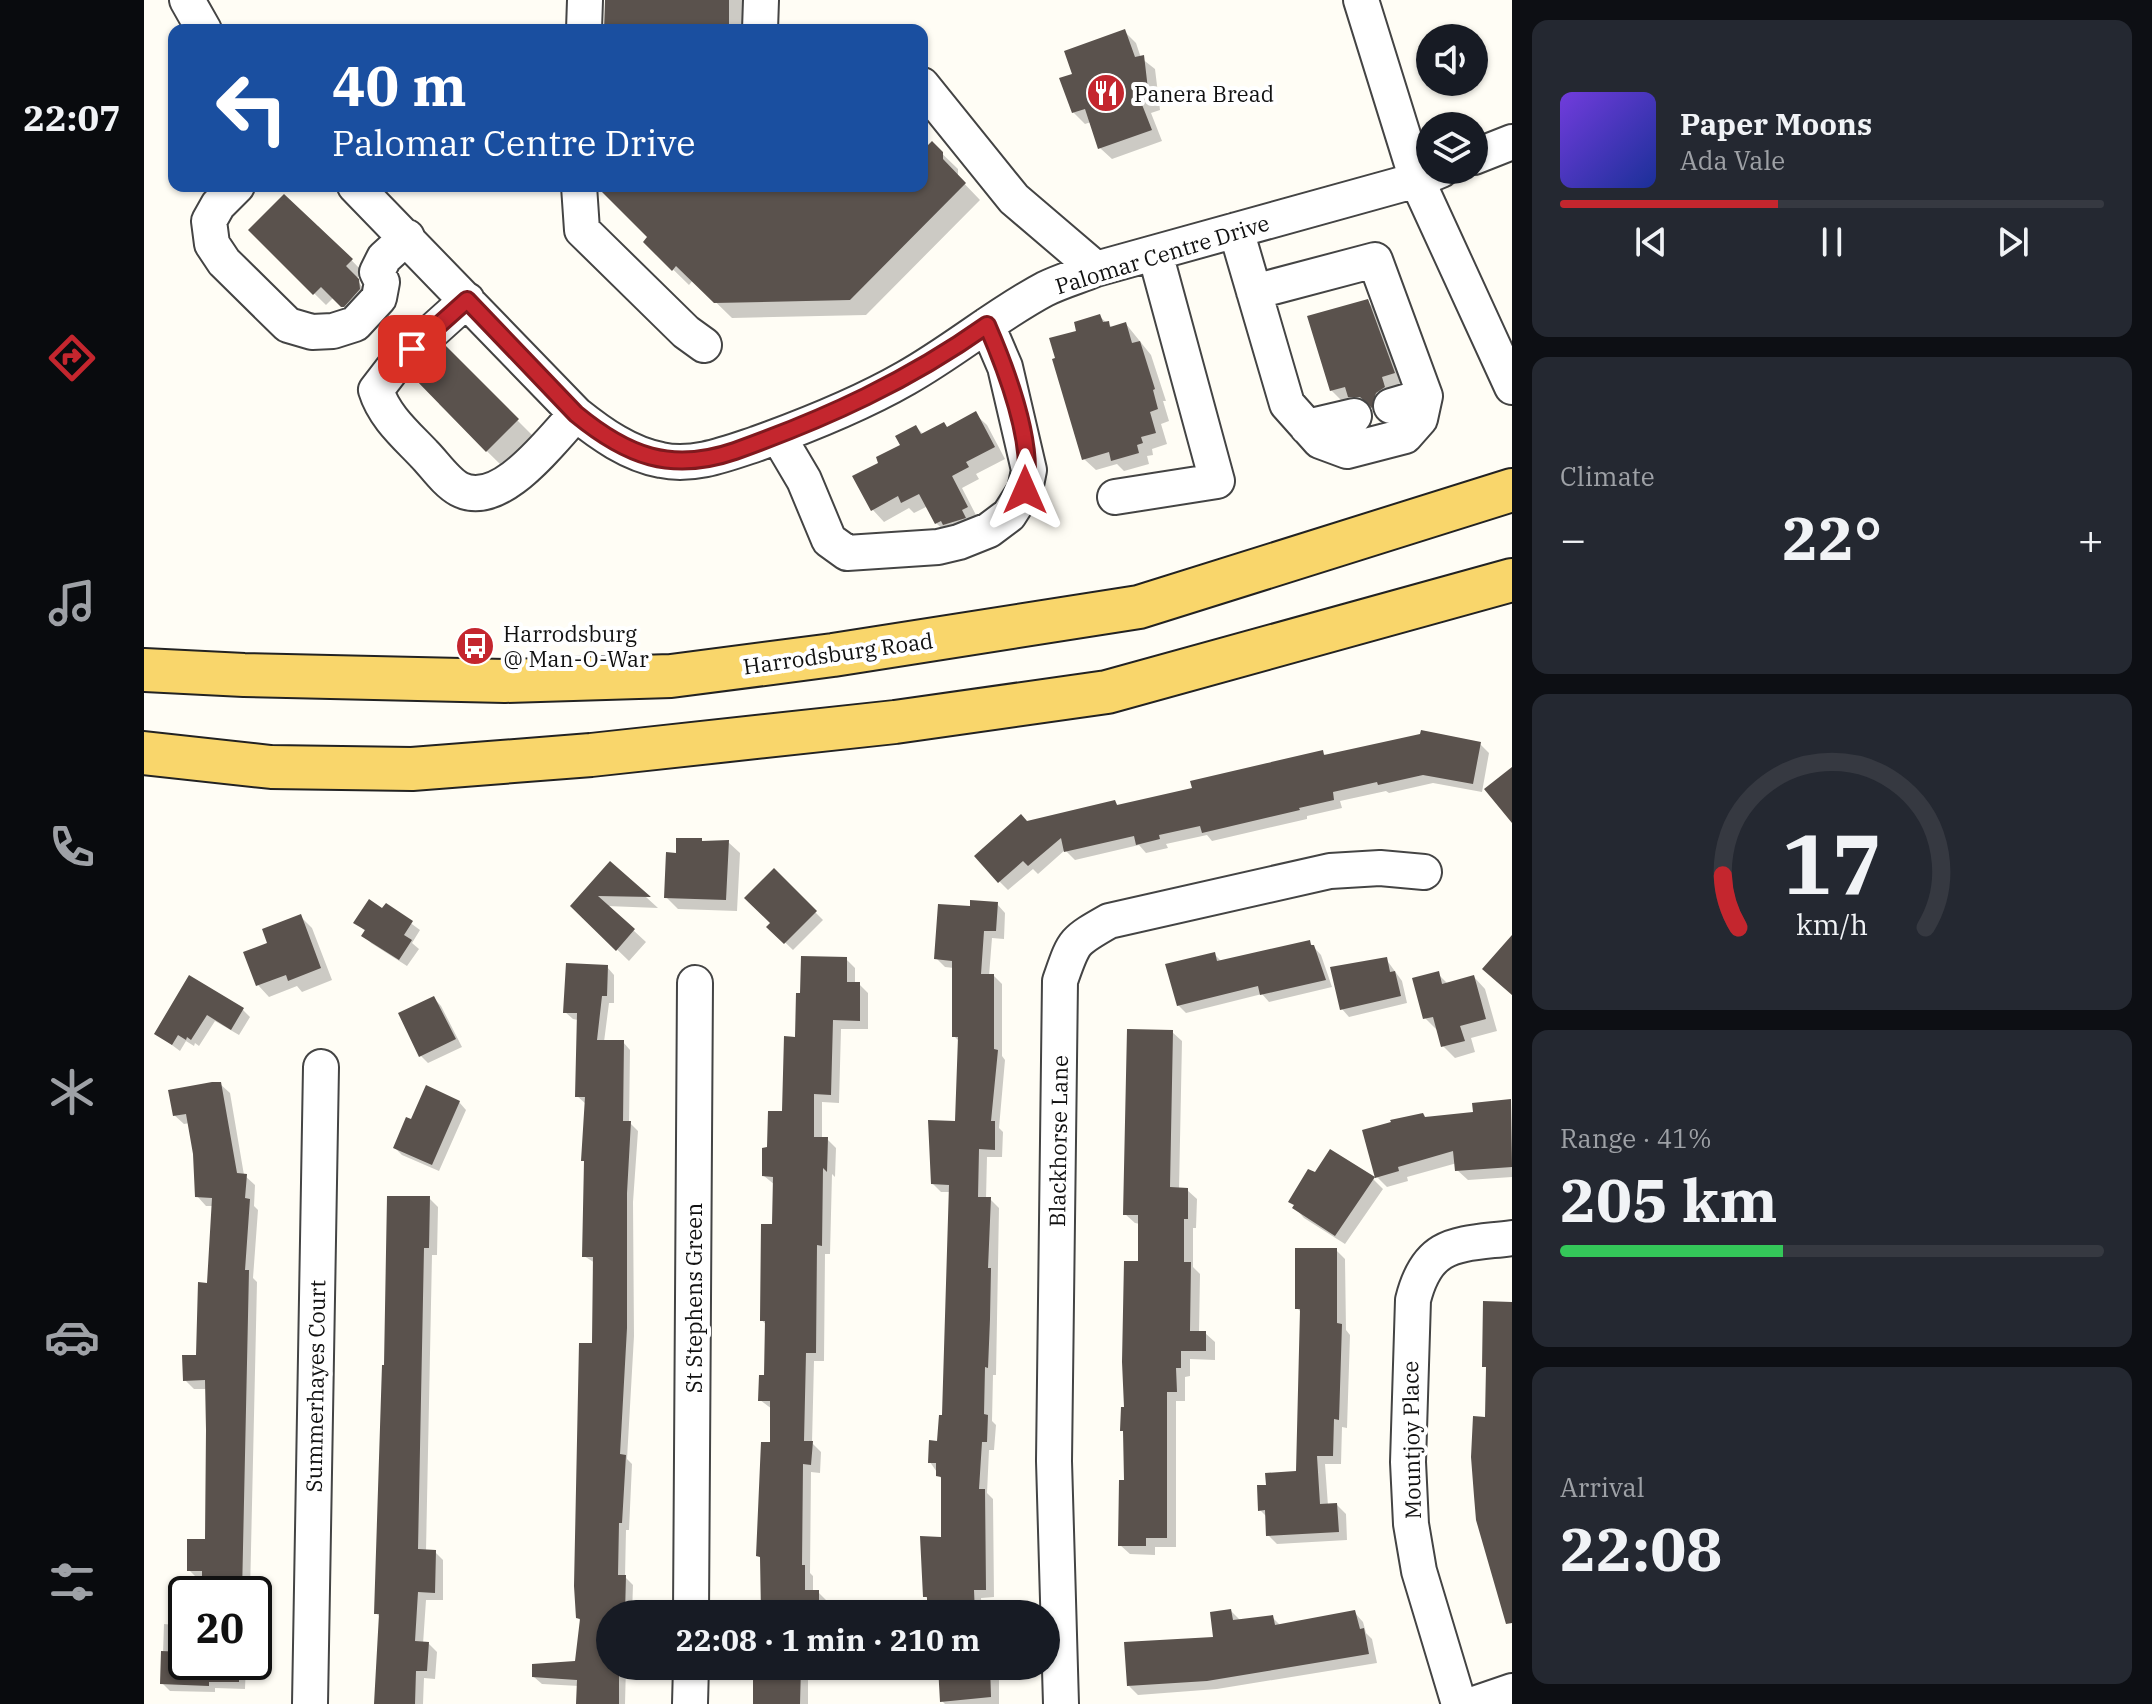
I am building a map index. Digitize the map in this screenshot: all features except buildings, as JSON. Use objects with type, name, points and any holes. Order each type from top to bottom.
[{"type":"main road","name":"Harrodsburg Road","points":[[144,670],[505,681],[671,676],[745,667],[1139,607],[1512,490]]},
{"type":"main road","points":[[144,753],[271,767],[412,769],[591,755],[895,722],[1107,692],[1512,580]]},
{"type":"street","points":[[187,0],[201,24]]},
{"type":"street","points":[[584,24],[585,0]]},
{"type":"street","points":[[760,24],[761,0]]},
{"type":"street","points":[[1361,0],[1416,142]]},
{"type":"street","points":[[928,92],[1014,199],[1096,269]]},
{"type":"street","name":"Palomar Centre Drive","points":[[361,192],[576,414],[611,440],[639,454],[663,461],[714,458],[778,436],[868,397],[904,379],[1046,289],[1096,269],[1416,179]]},
{"type":"street","points":[[1433,184],[1512,387]]},
{"type":"street","points":[[231,192],[218,205],[209,221],[212,244],[224,262],[288,325],[312,332],[333,331],[355,324],[379,298],[382,282],[377,272],[384,258],[407,237]]},
{"type":"street","points":[[579,192],[582,230],[686,332],[704,345]]},
{"type":"street","points":[[1236,230],[1254,292],[1287,404],[1320,441],[1347,451],[1405,436],[1420,419],[1425,396],[1375,260],[1254,292]]},
{"type":"street","points":[[1115,497],[1217,481],[1155,253]]},
{"type":"street","points":[[467,300],[396,364],[376,390],[381,405],[408,438],[459,489],[479,494],[500,488],[523,470],[576,414]]},
{"type":"street","points":[[778,436],[804,480],[829,540],[847,553],[938,547],[989,530],[1009,515],[1025,490],[1029,470],[1005,367],[987,325]]},
{"type":"street","points":[[1391,406],[1425,396]]},
{"type":"street","points":[[1307,427],[1354,416]]},
{"type":"street","name":"Blackhorse Lane","points":[[1061,1704],[1054,1461],[1060,981],[1069,954],[1078,939],[1109,921],[1330,871],[1380,868],[1424,872]]},
{"type":"street","name":"St Stephens Green","points":[[691,1600],[695,983]]},
{"type":"street","name":"Summerhayes Court","points":[[310,1704],[321,1067]]},
{"type":"street","name":"Mountjoy Place","points":[[1459,1704],[1419,1571],[1411,1524],[1408,1462],[1413,1300],[1417,1283],[1433,1257],[1461,1244],[1512,1238]]},
{"type":"street","points":[[690,1704],[691,1680]]},
{"type":"street","points":[[1474,1704],[1512,1691]]},
{"type":"place","name":"Panera Bread","points":[[1106,93]]},
{"type":"place","name":"Harrodsburg @ Man-O-War","points":[[475,646]]},
{"type":"route","points":[[412,349],[467,300],[593,428],[639,454],[663,461],[685,462],[714,458],[778,436],[868,397],[904,379],[987,325],[1005,367],[1019,420],[1029,470],[1025,490]]}]
